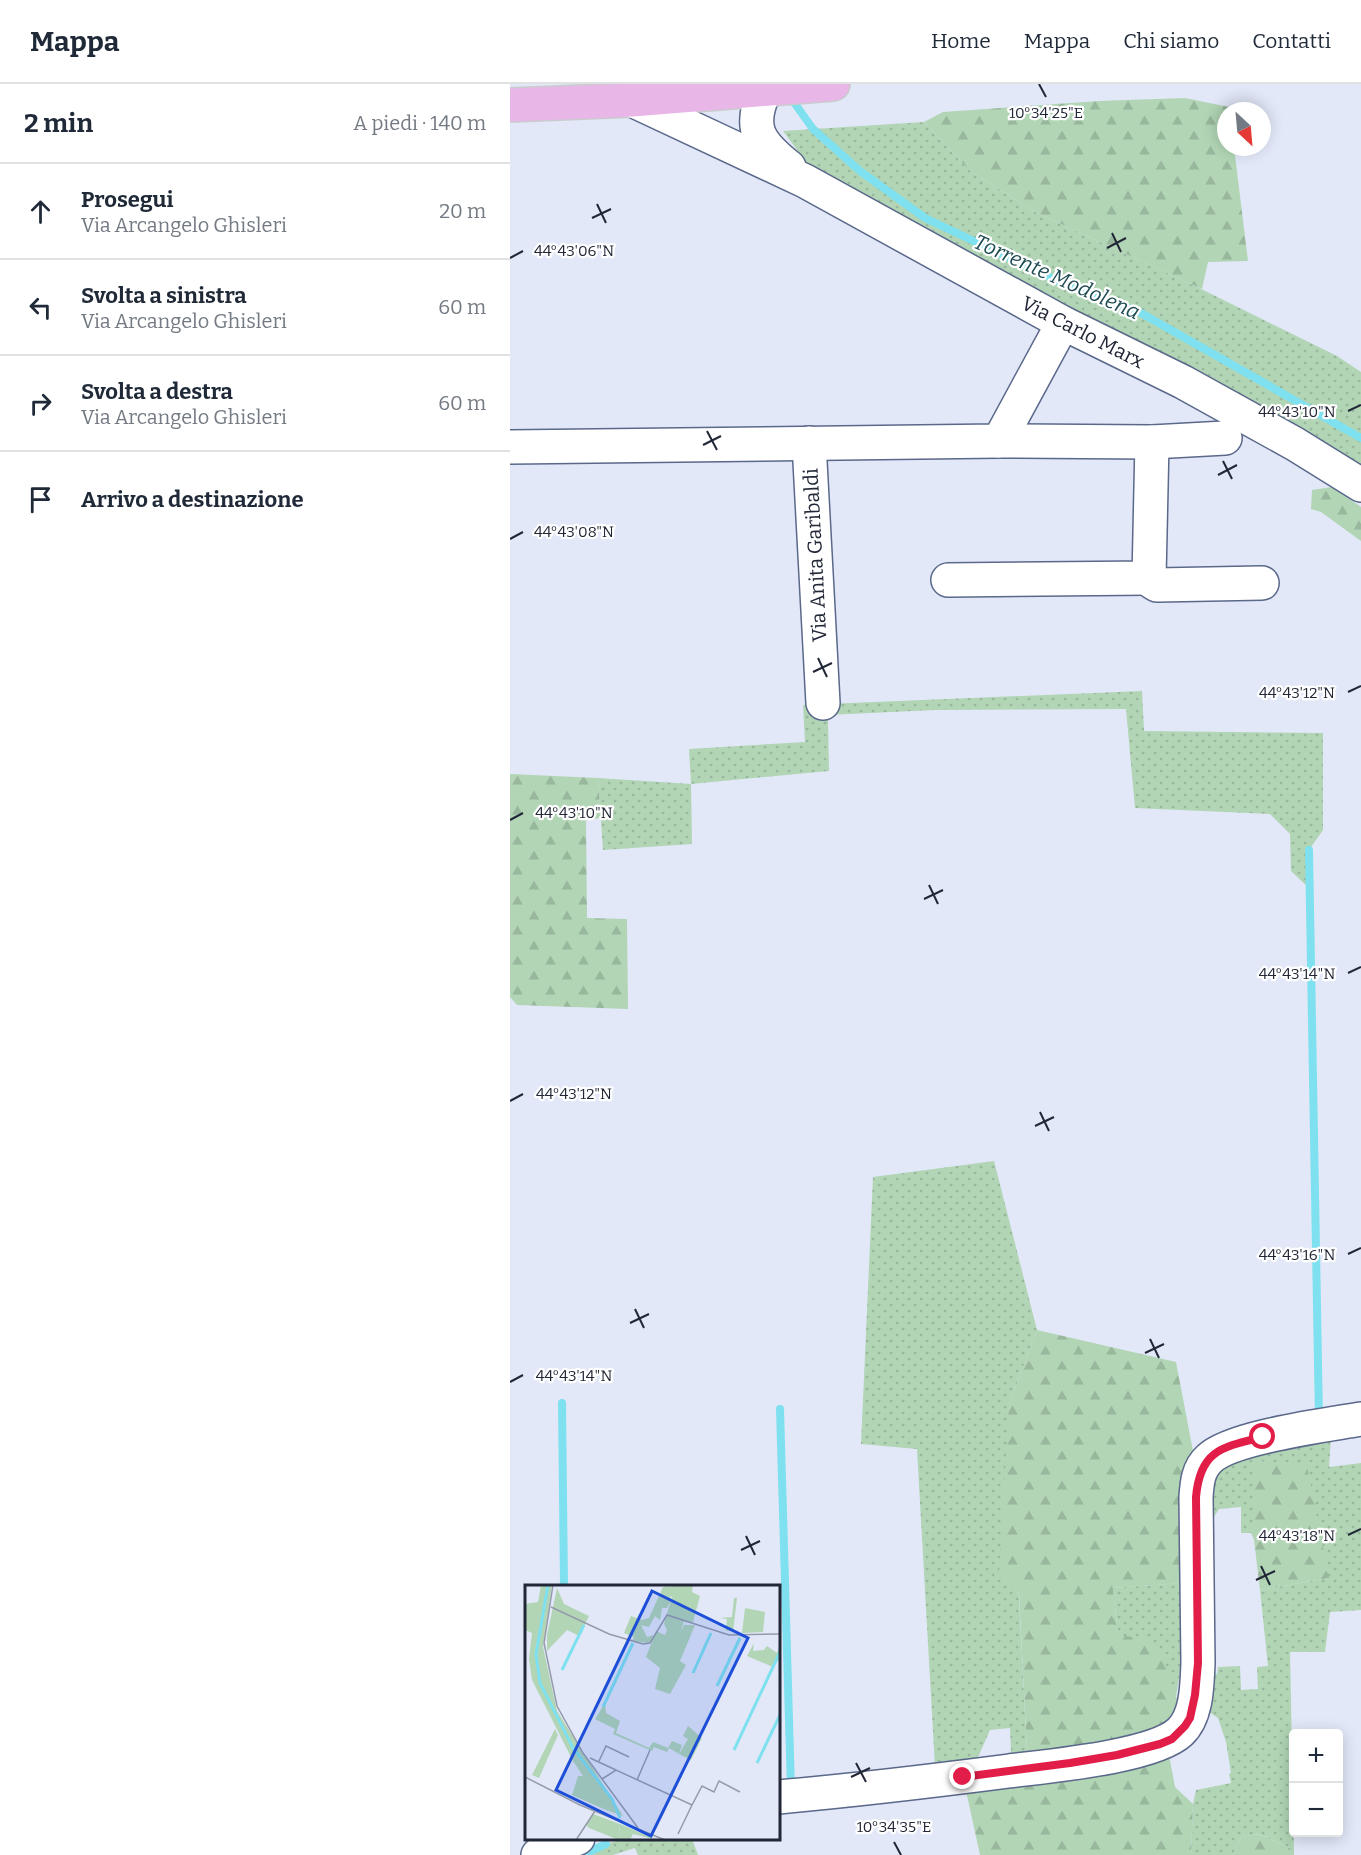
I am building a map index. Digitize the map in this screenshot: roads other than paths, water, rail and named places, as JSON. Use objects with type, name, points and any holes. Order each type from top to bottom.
[{"type":"main road","points":[[510,105],[632,100],[833,84]]},
{"type":"street","name":"Via Carlo Marx","points":[[757,91],[756,117],[760,138],[776,156],[805,181]]},
{"type":"street","name":"Via Carlo Marx","points":[[632,100],[805,181],[1063,323],[1183,382],[1295,444],[1361,485]]},
{"type":"street","points":[[999,441],[1063,323]]},
{"type":"street","name":"Via Anita Garibaldi","points":[[510,447],[999,441],[1152,442],[1225,438]]},
{"type":"street","points":[[1152,442],[1149,578],[1152,582],[1157,585],[1262,583]]},
{"type":"street","name":"Via Anita Garibaldi","points":[[810,443],[823,704]]},
{"type":"street","points":[[948,580],[1149,578]]},
{"type":"street","points":[[780,1797],[1070,1763],[1117,1755],[1172,1739],[1190,1718],[1197,1680],[1196,1497],[1200,1471],[1214,1455],[1240,1443],[1361,1419]]},
{"type":"street","points":[[538,1855],[576,1840]]},
{"type":"waterway","name":"Torrente Modolena","points":[[788,94],[813,129],[860,171],[925,218],[1058,281],[1141,313],[1361,438]]},
{"type":"waterway","points":[[1309,850],[1319,1420]]},
{"type":"waterway","points":[[562,1403],[564,1585]]},
{"type":"waterway","points":[[780,1409],[791,1789]]},
{"type":"waterway","points":[[582,1855],[606,1844]]}]
